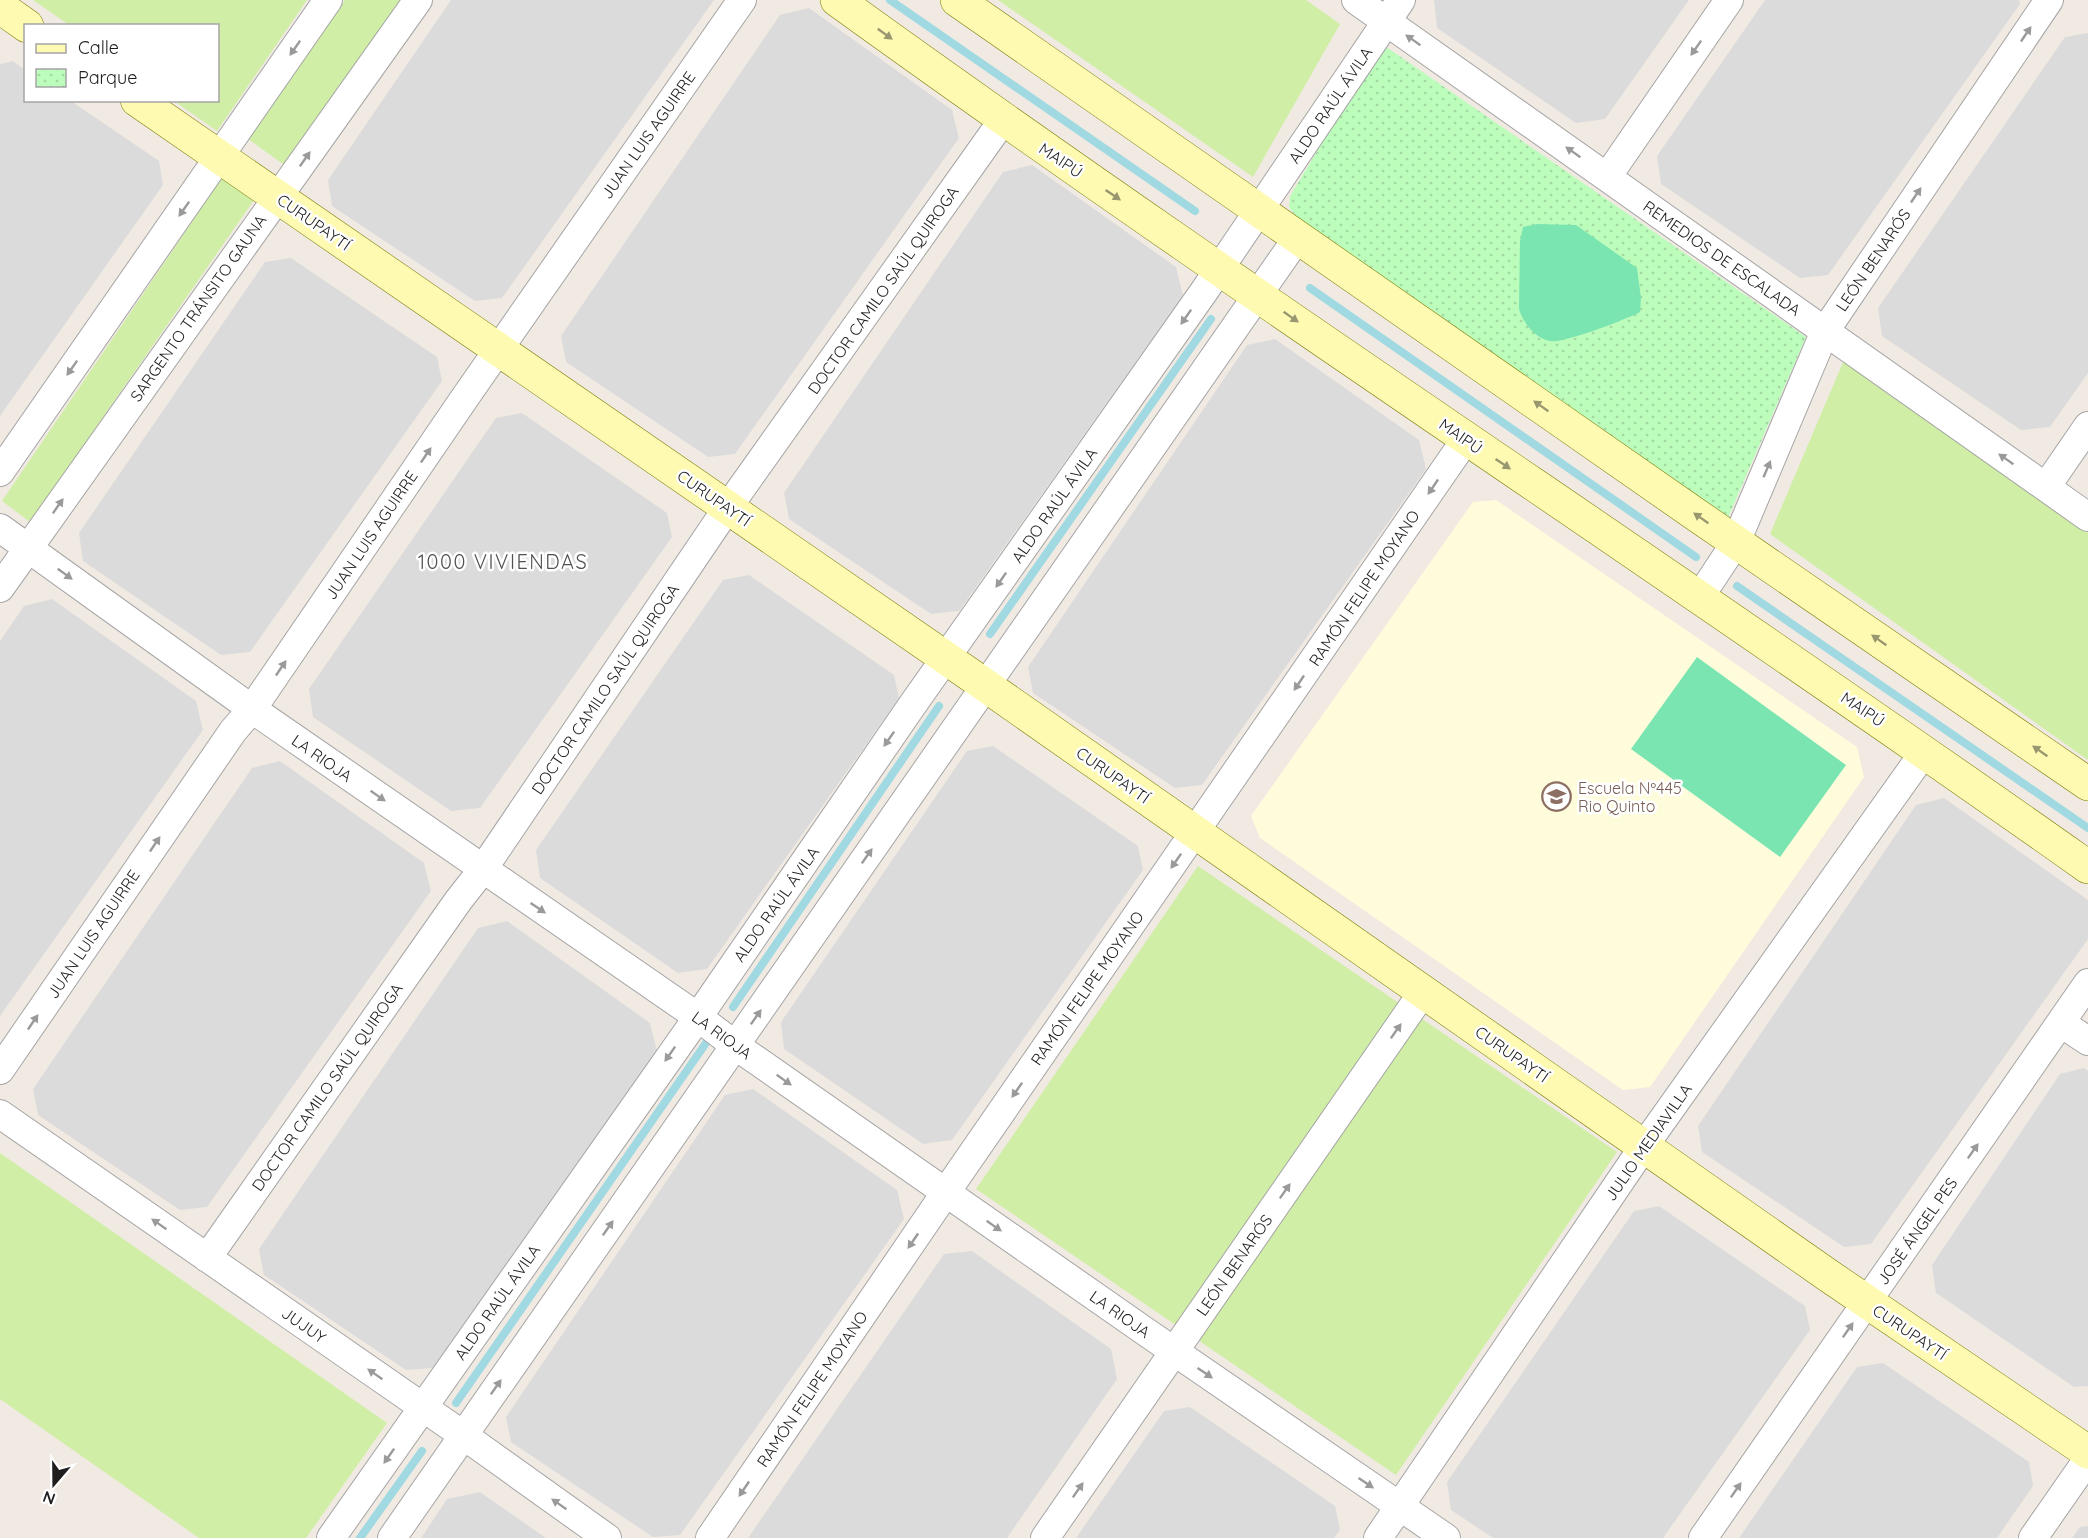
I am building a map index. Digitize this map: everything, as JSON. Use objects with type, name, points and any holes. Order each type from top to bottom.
[{"type":"street","points":[[0,472],[328,0]]},
{"type":"street","name":"SARGENTO TRÁNSITO GAUNA","points":[[0,588],[417,0]]},
{"type":"street","name":"JUAN LUIS AGUIRRE","points":[[0,1070],[742,0]]},
{"type":"street","name":"MAIPÚ","points":[[837,0],[1003,120],[2088,867]]},
{"type":"street","points":[[957,0],[2088,784]]},
{"type":"street","name":"REMEDIOS DE ESCALADA","points":[[1356,0],[1394,10],[1607,177],[2088,517]]},
{"type":"street","points":[[1607,177],[1729,0]]},
{"type":"street","name":"LEÓN BENARÓS","points":[[1698,598],[1736,542],[1825,331],[2049,0]]},
{"type":"street","name":"ALDO RAÚL ÁVILA","points":[[331,1538],[1220,269],[1394,10]]},
{"type":"street","name":"CURUPAYTÍ","points":[[140,102],[986,685],[1195,834],[1868,1302],[2088,1452]]},
{"type":"street","name":"DOCTOR CAMILO SAÚL QUIROGA","points":[[207,1258],[458,901],[483,869],[728,507],[1003,120]]},
{"type":"street","points":[[392,1538],[1298,237]]},
{"type":"street","points":[[2046,487],[2088,426]]},
{"type":"street","name":"RAMÓN FELIPE MOYANO","points":[[710,1538],[1466,439]]},
{"type":"street","name":"LA RIOJA","points":[[0,528],[252,709],[698,1017],[736,1046],[1174,1352],[1446,1538]]},
{"type":"street","name":"JULIO MEDIAVILLA","points":[[1378,1538],[1644,1146],[1924,752]]},
{"type":"street","name":"JOSÉ ÁNGEL PES","points":[[1703,1538],[2088,983]]},
{"type":"street","name":"LEÓN BENARÓS","points":[[1045,1538],[1423,992]]},
{"type":"street","points":[[2061,1023],[2088,1041]]},
{"type":"street","name":"JUJUY","points":[[0,1114],[463,1435],[607,1538]]},
{"type":"street","points":[[2033,1538],[2088,1459]]},
{"type":"shaded area","points":[[451,0],[714,0],[502,298],[475,301],[332,206],[328,180]]},
{"type":"shaded area","points":[[1434,0],[1689,0],[1605,119],[1576,123],[1437,28]]},
{"type":"shaded area","points":[[1765,0],[2019,0],[2020,4],[1828,275],[1800,278],[1661,184],[1657,156]]},
{"type":"shaded area","points":[[809,8],[952,110],[959,138],[735,454],[708,457],[566,362],[561,336],[780,15]]},
{"type":"shaded area","points":[[2088,33],[2088,373],[2050,427],[2021,430],[1882,336],[1878,308],[2065,37]]},
{"type":"shaded area","points":[[13,61],[24,69],[24,102],[72,102],[159,161],[163,185],[0,416],[0,64]]},
{"type":"shaded area","points":[[1032,165],[1176,267],[1183,295],[959,611],[931,614],[789,519],[784,493],[1003,172]]},
{"type":"shaded area","points":[[291,258],[437,357],[442,381],[250,652],[221,655],[83,561],[79,533],[265,262]]},
{"type":"shaded area","points":[[1275,339],[1419,440],[1426,469],[1202,785],[1175,788],[1033,693],[1028,667],[1247,345]]},
{"type":"shaded area","points":[[522,413],[667,513],[672,537],[480,808],[451,811],[313,717],[309,689],[496,418]]},
{"type":"shaded area","name":"Escuela Nº445 Rio Quinto","points":[[1496,500],[1857,747],[1864,777],[1650,1087],[1623,1090],[1260,838],[1251,816],[1473,502]]},
{"type":"shaded area","points":[[749,575],[894,675],[899,698],[707,969],[678,973],[540,878],[536,850],[723,580]]},
{"type":"shaded area","points":[[52,599],[196,701],[203,730],[0,1016],[0,641],[24,606]]},
{"type":"shaded area","points":[[993,746],[1138,846],[1143,870],[952,1140],[923,1144],[784,1049],[781,1022],[967,751]]},
{"type":"shaded area","points":[[280,761],[424,863],[431,891],[207,1207],[180,1210],[38,1115],[33,1089],[252,768]]},
{"type":"shaded area","points":[[1944,798],[2088,900],[2088,939],[1871,1244],[1844,1247],[1702,1152],[1698,1126],[1916,805]]},
{"type":"shaded area","points":[[507,921],[650,1023],[657,1051],[433,1368],[406,1370],[264,1275],[259,1249],[478,928]]},
{"type":"shaded area","points":[[2084,1068],[2088,1071],[2088,1386],[2074,1387],[1936,1293],[1932,1265],[2060,1074]]},
{"type":"shaded area","points":[[753,1089],[897,1190],[904,1219],[680,1535],[653,1537],[511,1442],[506,1417],[725,1095]]},
{"type":"shaded area","points":[[1659,1206],[1805,1306],[1810,1330],[1663,1538],[1493,1538],[1451,1510],[1447,1482],[1634,1211]]},
{"type":"shaded area","points":[[972,1251],[1111,1349],[1117,1379],[1007,1538],[748,1538],[944,1254]]},
{"type":"shaded area","points":[[1883,1363],[2029,1462],[2033,1486],[1997,1538],[1739,1538],[1857,1367]]},
{"type":"shaded area","points":[[1190,1407],[1335,1506],[1340,1530],[1334,1538],[1076,1538],[1164,1411]]},
{"type":"shaded area","points":[[480,1492],[546,1538],[421,1538],[447,1499]]},
{"type":"shaded area","points":[[2088,1526],[2088,1538],[2072,1538],[2080,1527]]},
{"type":"green space","points":[[33,0],[307,0],[217,131],[175,102],[219,102],[219,24],[68,24]]},
{"type":"green space","points":[[345,0],[402,0],[287,167],[248,139]]},
{"type":"green space","points":[[998,0],[1306,0],[1340,24],[1253,177]]},
{"type":"green space","points":[[1382,44],[1806,337],[1727,520],[1297,218],[1289,207],[1290,196]]},
{"type":"green space","points":[[222,178],[254,200],[30,522],[2,501]]},
{"type":"green space","points":[[1537,224],[1576,225],[1637,268],[1641,298],[1640,312],[1568,339],[1550,341],[1539,337],[1523,319],[1519,309],[1520,241],[1523,227]]},
{"type":"green space","points":[[1844,360],[2088,533],[2088,760],[1770,534]]},
{"type":"green space","points":[[1697,657],[1846,765],[1780,857],[1631,749]]},
{"type":"green space","points":[[1198,866],[1617,1152],[1396,1475],[976,1189]]},
{"type":"green space","points":[[0,1153],[387,1423],[306,1538],[199,1538],[0,1399]]},
{"type":"waterway","points":[[890,0],[1195,211]]},
{"type":"waterway","points":[[1310,288],[1696,557]]},
{"type":"waterway","points":[[990,634],[1211,319]]},
{"type":"waterway","points":[[1737,586],[2088,828]]},
{"type":"waterway","points":[[733,1007],[939,706]]},
{"type":"waterway","points":[[456,1403],[706,1043]]},
{"type":"waterway","points":[[360,1538],[422,1451]]},
{"type":"place","name":"Escuela Nº445 Rio Quinto","points":[[1557,797]]},
{"type":"district","name":"1000 VIVIENDAS","points":[[503,561]]}]
